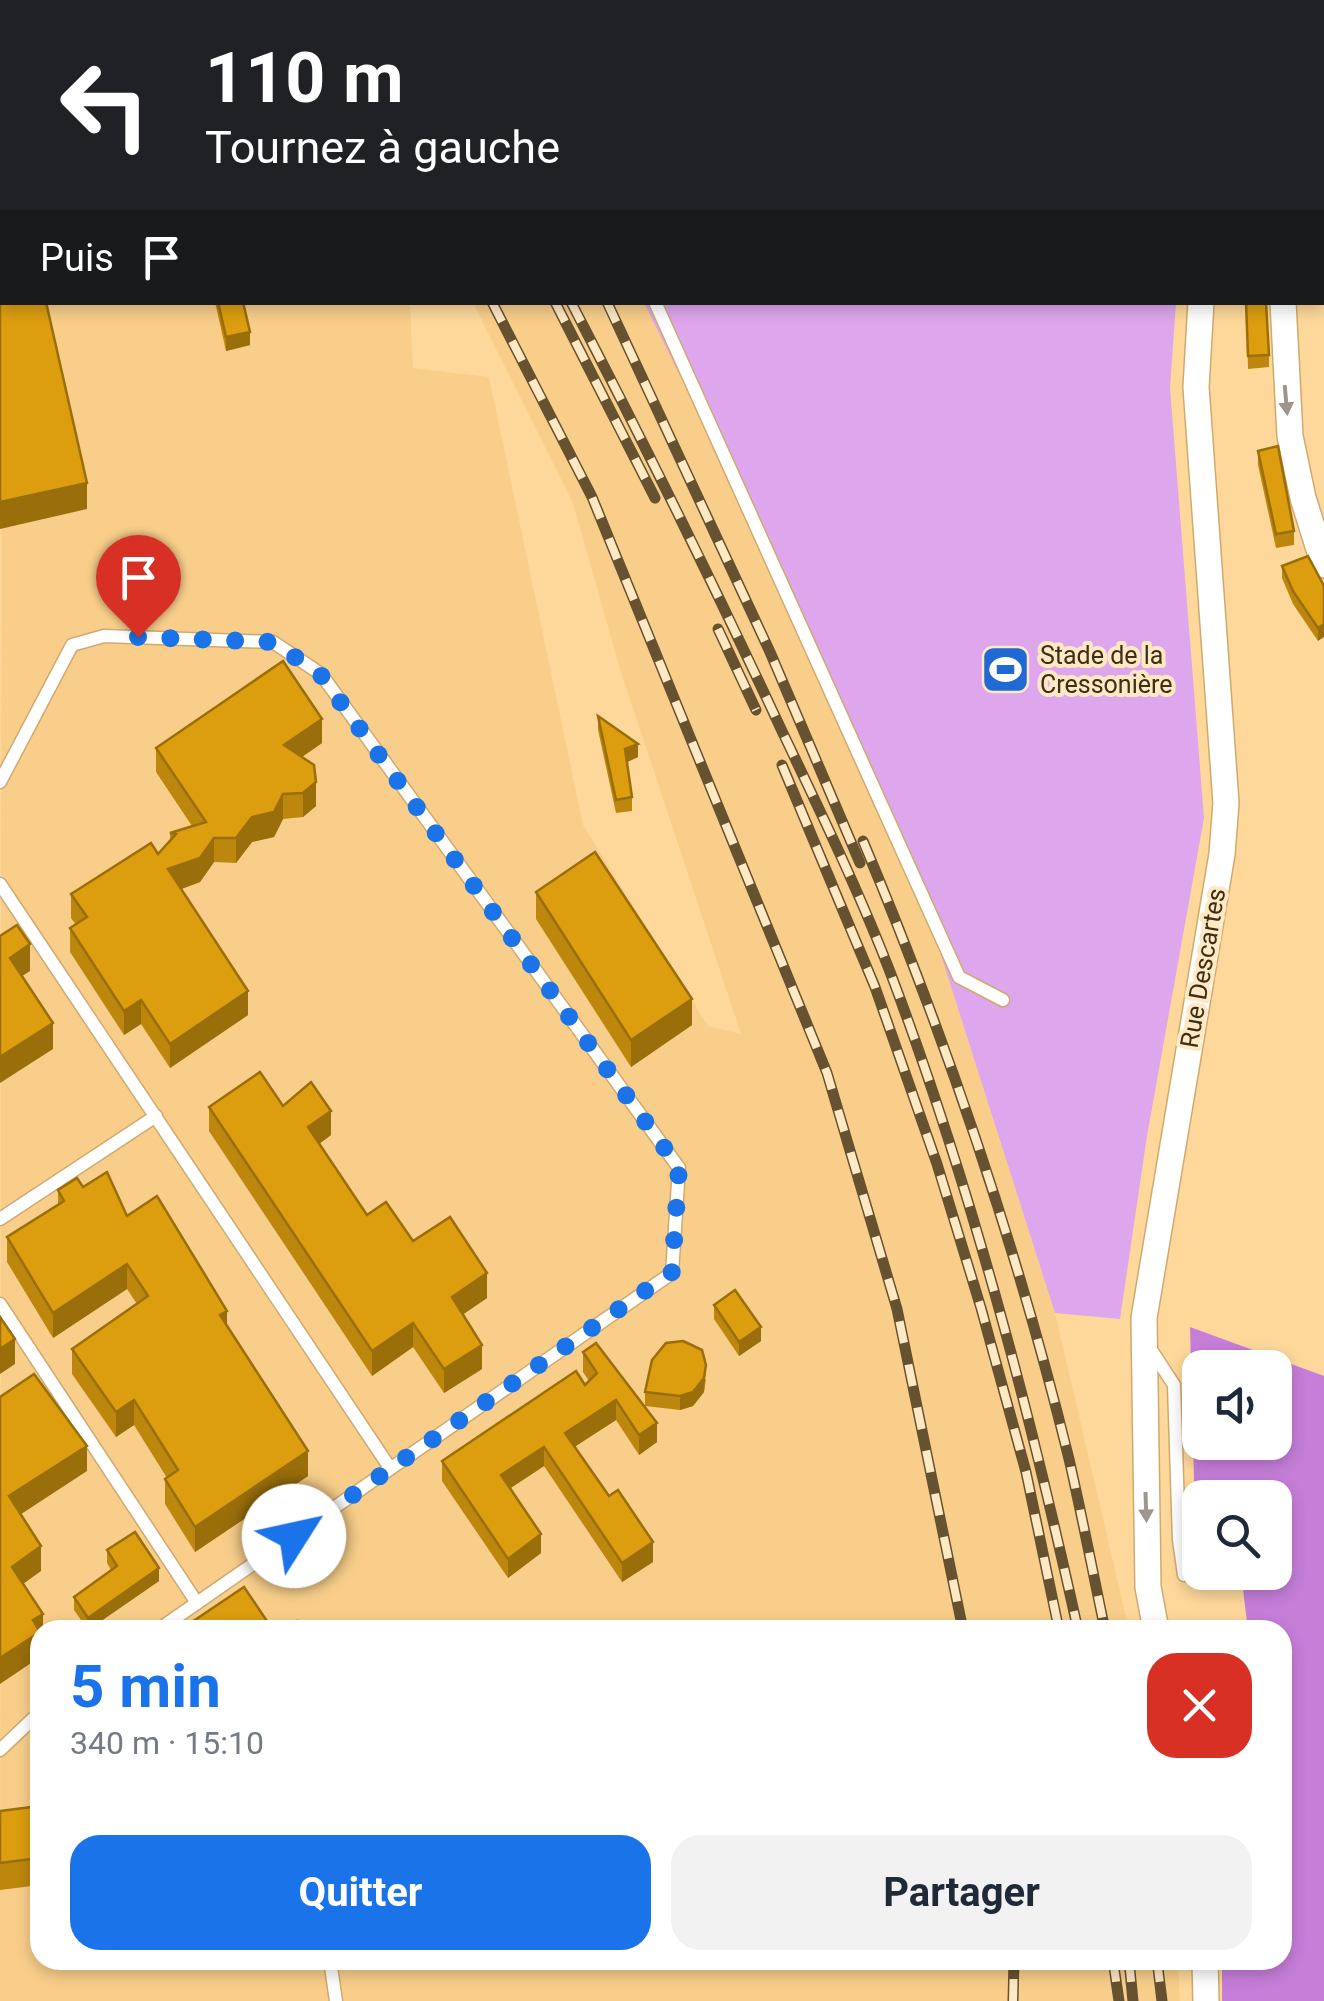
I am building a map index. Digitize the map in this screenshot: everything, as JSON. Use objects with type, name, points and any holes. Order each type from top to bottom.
[{"type":"street","name":"Rue Descartes","points":[[1154,1620],[1148,1587],[1144,1318],[1222,854],[1226,802],[1196,387],[1200,305]]},
{"type":"street","points":[[1283,305],[1290,436],[1303,498],[1324,565]]},
{"type":"street","points":[[1205,1970],[1206,2001]]},
{"type":"lane","points":[[656,305],[959,977],[1003,1000]]},
{"type":"lane","points":[[0,782],[72,645],[104,636],[273,642],[320,674],[679,1168],[672,1272],[172,1620]]},
{"type":"lane","points":[[0,884],[390,1468]]},
{"type":"lane","points":[[0,1218],[156,1116]]},
{"type":"lane","points":[[0,1304],[197,1603]]},
{"type":"lane","points":[[1144,1339],[1174,1385],[1182,1561]]},
{"type":"lane","points":[[2,1743],[30,1720]]},
{"type":"lane","points":[[331,1970],[336,2001]]},
{"type":"shaded area","points":[[2,305],[410,305],[413,368],[489,377],[583,825],[708,1026],[741,1034],[619,666],[573,503],[474,305],[645,305],[752,521],[940,952],[1055,1313],[1127,1620],[30,1620],[30,1970],[1178,1970],[1180,2001],[0,2001]]},
{"type":"shaded area","name":"Stade de la Cressonière","points":[[645,305],[1176,305],[1170,388],[1204,818],[1147,1136],[1120,1319],[1055,1313],[940,952],[752,521]]},
{"type":"shaded area","points":[[1190,1327],[1253,1350],[1191,1350]]},
{"type":"shaded area","points":[[1292,1364],[1324,1376],[1324,2001],[1222,2001],[1222,1970],[1292,1970],[1292,1620],[1247,1620],[1243,1590],[1292,1590],[1292,1480],[1194,1480],[1194,1460],[1292,1460]]},
{"type":"building","points":[[0,305],[47,305],[87,483],[0,502]]},
{"type":"building","points":[[219,305],[244,305],[250,332],[226,337]]},
{"type":"building","points":[[1246,305],[1266,305],[1269,355],[1248,356]]},
{"type":"building","points":[[1278,446],[1294,531],[1276,534],[1258,451]]},
{"type":"building","points":[[1308,556],[1324,586],[1324,624],[1318,628],[1293,591],[1282,566]]},
{"type":"building","points":[[283,661],[322,719],[284,745],[314,765],[316,782],[303,793],[283,794],[274,812],[252,817],[236,838],[214,838],[200,858],[168,869],[248,991],[170,1044],[141,1000],[124,1011],[70,928],[87,917],[71,894],[151,843],[158,854],[176,834],[170,833],[206,822],[156,748]]},
{"type":"building","points":[[598,716],[638,744],[625,749],[632,797],[616,800]]},
{"type":"building","points":[[595,852],[692,999],[631,1040],[536,892]]},
{"type":"building","points":[[17,925],[30,944],[10,958],[53,1023],[0,1057],[0,936]]},
{"type":"building","points":[[260,1072],[283,1106],[311,1082],[331,1111],[308,1127],[367,1215],[386,1202],[413,1241],[450,1217],[487,1273],[452,1297],[482,1345],[444,1369],[413,1323],[372,1351],[209,1107]]},
{"type":"building","points":[[107,1172],[127,1216],[157,1196],[227,1311],[220,1315],[308,1451],[195,1527],[165,1479],[178,1470],[134,1400],[116,1412],[72,1349],[148,1296],[127,1264],[53,1313],[7,1237],[64,1201],[58,1190],[77,1178],[83,1187]]},
{"type":"building","points":[[735,1290],[761,1327],[739,1342],[714,1305]]},
{"type":"building","points":[[0,1317],[15,1339],[0,1349]]},
{"type":"building","points":[[683,1341],[702,1350],[704,1378],[693,1392],[680,1396],[645,1392],[652,1360],[666,1343]]},
{"type":"building","points":[[596,1343],[657,1423],[639,1435],[616,1400],[565,1433],[609,1496],[618,1490],[653,1542],[622,1563],[544,1447],[501,1475],[541,1534],[508,1559],[442,1461],[576,1371],[585,1385],[597,1373],[583,1352]]},
{"type":"building","points":[[34,1374],[87,1446],[9,1496],[41,1546],[12,1567],[43,1614],[30,1620],[30,1638],[0,1658],[0,1397]]},
{"type":"building","points":[[135,1532],[159,1568],[88,1618],[74,1597],[117,1566],[107,1550]]},
{"type":"building","points":[[244,1587],[266,1620],[195,1620]]},
{"type":"building","points":[[30,1807],[30,1859],[0,1863],[0,1811]]},
{"type":"railway","points":[[494,305],[592,497],[827,1073],[897,1309],[961,1620]]},
{"type":"railway","points":[[557,305],[655,498]]},
{"type":"railway","points":[[573,305],[730,621],[839,852],[892,977],[948,1138],[997,1300],[1076,1620]]},
{"type":"railway","points":[[608,305],[770,652],[860,863]]},
{"type":"railway","points":[[718,629],[756,710]]},
{"type":"railway","points":[[782,765],[875,987],[937,1164],[1026,1472],[1057,1620]]},
{"type":"railway","points":[[863,841],[923,992],[1003,1223],[1069,1459],[1103,1620]]},
{"type":"railway","points":[[1013,2001],[1014,1970]]},
{"type":"railway","points":[[1114,1970],[1119,2001]]},
{"type":"railway","points":[[1130,1970],[1133,2001]]},
{"type":"railway","points":[[1158,1970],[1162,2001]]},
{"type":"place","name":"Stade de la Cressonière","points":[[1005,669]]},
{"type":"route","points":[[138,637],[273,642],[320,674],[679,1168],[672,1272],[294,1536]]}]
